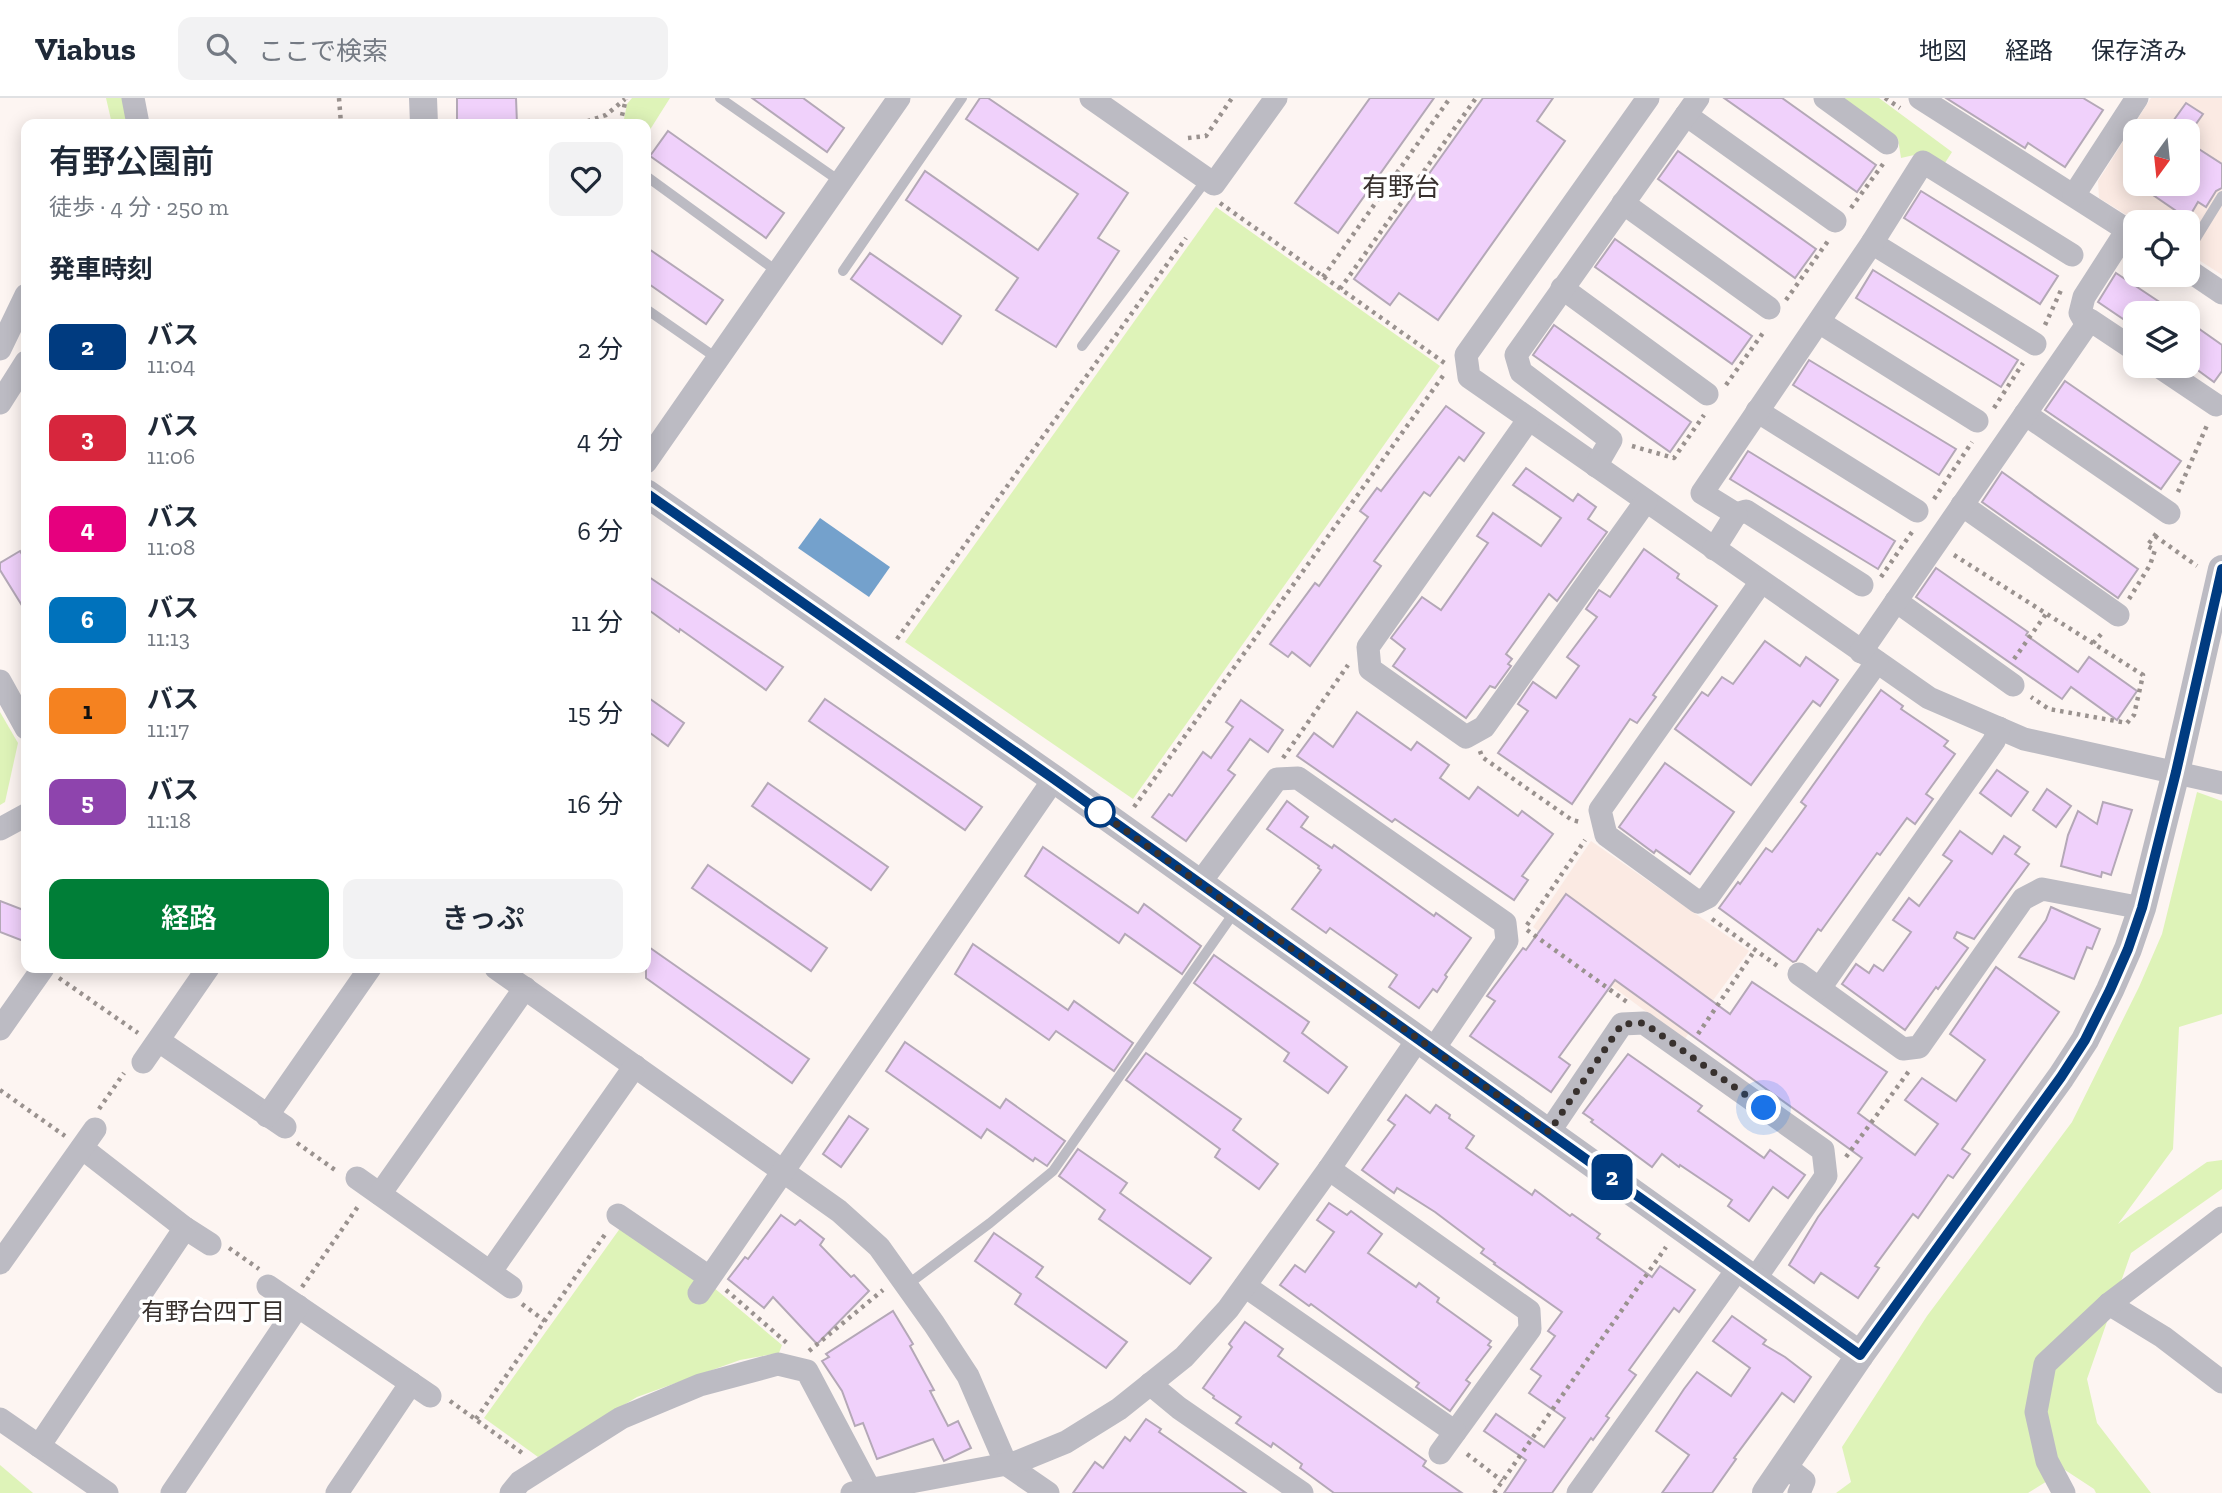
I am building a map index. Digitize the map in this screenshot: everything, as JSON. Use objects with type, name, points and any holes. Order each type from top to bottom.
[{"type":"street","points":[[134,98],[137,119]]},
{"type":"street","points":[[423,98],[424,119]]},
{"type":"street","points":[[651,446],[718,359],[899,98]]},
{"type":"street","points":[[1091,98],[1152,141],[1210,189],[1276,98]]},
{"type":"street","points":[[1648,98],[1466,355],[1468,377],[1929,698],[2024,738],[2222,783]]},
{"type":"street","points":[[1825,98],[1887,143]]},
{"type":"street","points":[[1920,98],[2123,228]]},
{"type":"street","points":[[2074,195],[2137,98]]},
{"type":"street","points":[[1597,467],[1611,440],[1521,372],[1516,355],[1692,107],[1835,221]]},
{"type":"street","points":[[1736,514],[1702,493],[1872,243],[1923,162],[2072,256]]},
{"type":"street","points":[[1623,203],[1769,307]]},
{"type":"street","points":[[1872,243],[2035,344]]},
{"type":"street","points":[[2087,325],[2080,313],[2084,298],[2123,244]]},
{"type":"street","points":[[2200,278],[2222,293]]},
{"type":"street","points":[[1562,288],[1707,394]]},
{"type":"street","points":[[0,349],[21,305]]},
{"type":"street","points":[[1761,582],[1600,810],[1597,823],[1606,835],[1698,902],[1708,897],[1869,657],[1896,601],[2090,320],[2123,342]]},
{"type":"street","points":[[1819,322],[1977,421]]},
{"type":"street","points":[[0,403],[21,370]]},
{"type":"street","points":[[2176,378],[2216,405]]},
{"type":"street","points":[[1757,411],[1916,511]]},
{"type":"street","points":[[2025,414],[2169,513]]},
{"type":"street","points":[[1529,419],[1368,648],[1370,669],[1466,737],[1484,727],[1646,501]]},
{"type":"street","points":[[651,497],[1054,779],[1860,1355]]},
{"type":"street","points":[[1962,505],[2118,615]]},
{"type":"street","points":[[1714,548],[1736,514],[1746,511],[1862,584]]},
{"type":"street","points":[[1766,1493],[1860,1355],[1997,1168],[2085,1040],[2128,949],[2142,908],[2176,772],[2209,568]]},
{"type":"street","points":[[1896,601],[2007,681]]},
{"type":"street","points":[[0,681],[21,719]]},
{"type":"street","points":[[1819,988],[1994,741],[1999,729]]},
{"type":"street","points":[[511,1493],[520,1482],[621,1419],[700,1385],[778,1364],[797,1363],[807,1371],[861,1491],[1006,1464],[1066,1442],[1119,1409],[1184,1357],[1227,1310],[1329,1169],[1507,941],[1504,923],[1298,778],[1277,779],[1199,884]]},
{"type":"street","points":[[618,1215],[704,1285],[1054,779]]},
{"type":"street","points":[[0,829],[21,818]]},
{"type":"street","points":[[1799,974],[1903,1049],[1919,1047],[2023,899],[2042,889],[2142,908]]},
{"type":"street","points":[[0,1029],[46,973]]},
{"type":"street","points":[[144,1062],[205,973]]},
{"type":"street","points":[[159,1041],[276,1122],[367,973]]},
{"type":"street","points":[[503,973],[839,1211],[879,1247],[968,1376],[1006,1464],[1048,1493]]},
{"type":"street","points":[[511,1287],[369,1187],[525,988]]},
{"type":"street","points":[[1549,1132],[1622,1024],[1644,1023],[1823,1150],[1826,1176],[1747,1273],[1578,1493]]},
{"type":"street","points":[[491,1271],[635,1066]]},
{"type":"street","points":[[0,1263],[88,1139],[186,1228],[210,1244]]},
{"type":"street","points":[[1245,1286],[1448,1442],[1530,1329],[1529,1311],[1329,1169]]},
{"type":"street","points":[[2064,1493],[2047,1461],[2036,1412],[2045,1364],[2109,1304],[2222,1217]]},
{"type":"street","points":[[39,1446],[186,1228]]},
{"type":"street","points":[[268,1286],[420,1389],[337,1493]]},
{"type":"street","points":[[172,1493],[295,1304]]},
{"type":"street","points":[[2109,1304],[2163,1337],[2222,1382]]},
{"type":"street","points":[[1150,1384],[1179,1408],[1302,1493]]},
{"type":"street","points":[[0,1419],[107,1493]]},
{"type":"street","points":[[1785,1466],[1804,1481],[1799,1493]]},
{"type":"lane","points":[[720,98],[841,182]]},
{"type":"lane","points":[[843,271],[962,98]]},
{"type":"lane","points":[[651,180],[778,272]]},
{"type":"lane","points":[[1082,346],[1210,189]]},
{"type":"lane","points":[[2200,232],[2222,196]]},
{"type":"lane","points":[[651,312],[718,359]]},
{"type":"lane","points":[[904,1281],[990,1223],[1053,1171],[1236,910]]},
{"type":"path","points":[[339,98],[341,119]]},
{"type":"path","points":[[1152,141],[1206,136],[1232,98]]},
{"type":"path","points":[[1323,277],[1450,98]]},
{"type":"path","points":[[1340,289],[1476,98]]},
{"type":"path","points":[[594,119],[606,115],[626,99]]},
{"type":"path","points":[[621,119],[626,99]]},
{"type":"path","points":[[1120,827],[1450,367],[1323,277],[1210,189]]},
{"type":"path","points":[[896,640],[1186,238]]},
{"type":"path","points":[[2155,536],[2209,568]]},
{"type":"path","points":[[1936,544],[2143,675],[2134,715],[2127,723],[2049,709],[2007,681],[2046,614]]},
{"type":"path","points":[[1283,778],[1283,755],[1348,665],[1369,659]]},
{"type":"path","points":[[1474,733],[1482,757],[1572,820],[1597,823],[1521,930],[1528,930],[1627,1000],[1632,1024]]},
{"type":"path","points":[[1704,899],[1709,917],[1794,978],[1799,974]]},
{"type":"path","points":[[1686,1052],[1755,950]]},
{"type":"path","points":[[51,973],[151,1041],[159,1041]]},
{"type":"path","points":[[1824,1163],[1849,1156],[1914,1065],[1914,1047]]},
{"type":"path","points":[[0,1090],[88,1139],[88,1125],[135,1057],[144,1062]]},
{"type":"path","points":[[276,1122],[282,1132],[353,1183],[369,1187],[295,1304]]},
{"type":"path","points":[[476,1419],[618,1215]]},
{"type":"path","points":[[1494,1493],[1681,1226]]},
{"type":"path","points":[[210,1244],[214,1238],[273,1278],[268,1286]]},
{"type":"path","points":[[704,1285],[785,1340],[797,1363],[904,1281]]},
{"type":"path","points":[[420,1389],[434,1391],[543,1468]]},
{"type":"path","points":[[1448,1442],[1502,1481]]},
{"type":"shaded area","points":[[2151,98],[2222,98],[2222,275],[2200,261],[2200,210],[2123,210],[2123,213],[2099,198],[2098,181],[2123,142],[2123,196],[2200,196],[2200,119],[2138,119]]},
{"type":"shaded area","points":[[1591,841],[1749,951],[1684,1040],[1533,927]]},
{"type":"green space","points":[[106,98],[123,98],[127,119],[111,119]]},
{"type":"green space","points":[[632,98],[670,98],[651,128],[651,119],[624,119],[627,104]]},
{"type":"green space","points":[[1835,98],[1879,98],[1952,152],[1943,166],[1923,153],[1901,158],[1898,139]]},
{"type":"green space","points":[[1216,207],[1440,366],[1133,799],[905,642]]},
{"type":"green space","points":[[0,712],[18,743],[5,802],[0,805]]},
{"type":"green space","points":[[2197,792],[2222,801],[2222,1014],[2179,1027],[2173,1149],[2118,1224],[2207,1162],[2222,1160],[2222,1189],[2131,1253],[2087,1379],[2097,1423],[2151,1493],[2096,1493],[2065,1470],[2028,1493],[1836,1493],[1851,1482],[1842,1447],[1927,1316],[2072,1122],[2139,987],[2162,934]]},
{"type":"green space","points":[[621,1227],[713,1287],[782,1345],[779,1353],[740,1360],[637,1397],[538,1457],[484,1418]]},
{"type":"green space","points":[[0,1465],[33,1493],[0,1493]]},
{"type":"water","points":[[820,518],[890,567],[869,597],[798,548]]},
{"type":"building","points":[[457,98],[516,98],[517,119],[457,119]]},
{"type":"building","points":[[752,98],[803,98],[844,128],[827,152]]},
{"type":"building","points":[[980,98],[988,98],[1128,193],[1098,238],[1119,251],[1056,347],[996,310],[1018,278],[906,200],[925,171],[1038,250],[1078,194],[966,119]]},
{"type":"building","points":[[1370,98],[1434,98],[1338,233],[1295,203]]},
{"type":"building","points":[[1483,98],[1553,98],[1537,121],[1565,141],[1438,320],[1399,293],[1390,305],[1354,279]]},
{"type":"building","points":[[1724,98],[1782,98],[1876,165],[1857,192]]},
{"type":"building","points":[[1946,98],[2083,98],[2103,110],[2065,167],[2028,143],[2025,148]]},
{"type":"building","points":[[2186,103],[2203,114],[2199,119],[2175,119]]},
{"type":"building","points":[[668,131],[784,213],[766,238],[651,155]]},
{"type":"building","points":[[2200,150],[2222,164],[2222,188],[2216,191],[2206,207],[2198,202],[2193,210],[2175,210],[2154,196],[2200,196]]},
{"type":"building","points":[[1678,151],[1816,249],[1795,278],[1658,179]]},
{"type":"building","points":[[1921,191],[2058,276],[2040,304],[1904,218]]},
{"type":"building","points":[[1615,239],[1752,336],[1732,364],[1595,267]]},
{"type":"building","points":[[651,250],[723,300],[706,324],[651,286]]},
{"type":"building","points":[[870,253],[961,316],[942,344],[851,279]]},
{"type":"building","points":[[1873,270],[2018,360],[2001,387],[1856,298]]},
{"type":"building","points":[[2116,273],[2123,278],[2123,287],[2137,287],[2158,301],[2123,301],[2123,319],[2098,302]]},
{"type":"building","points":[[1554,325],[1691,422],[1670,452],[1533,355]]},
{"type":"building","points":[[2200,329],[2222,345],[2222,371],[2214,382],[2200,372]]},
{"type":"building","points":[[1809,360],[1956,449],[1939,475],[1793,385]]},
{"type":"building","points":[[2065,381],[2181,461],[2161,489],[2045,410]]},
{"type":"building","points":[[1446,406],[1484,433],[1464,461],[1459,457],[1430,496],[1424,492],[1374,561],[1381,566],[1310,666],[1292,652],[1288,657],[1270,644],[1315,583],[1319,586],[1368,517],[1360,511],[1377,488],[1381,491]]},
{"type":"building","points":[[1748,451],[1895,541],[1878,569],[1730,479]]},
{"type":"building","points":[[1526,468],[1573,501],[1578,494],[1596,507],[1588,519],[1607,532],[1557,601],[1549,594],[1506,654],[1512,659],[1508,664],[1511,666],[1495,688],[1490,686],[1466,718],[1393,666],[1405,649],[1391,638],[1422,597],[1441,610],[1488,543],[1477,536],[1493,513],[1541,546],[1561,518],[1513,485]]},
{"type":"building","points":[[2002,472],[2138,569],[2118,598],[1982,502]]},
{"type":"building","points":[[1644,549],[1679,574],[1677,578],[1717,606],[1653,695],[1656,697],[1637,723],[1630,719],[1572,804],[1498,753],[1528,711],[1518,704],[1533,682],[1556,698],[1579,666],[1567,657],[1597,617],[1586,609],[1599,590],[1610,597]]},
{"type":"building","points":[[21,553],[21,604],[0,570],[0,563]]},
{"type":"building","points":[[1936,568],[2028,632],[2026,635],[2078,672],[2089,657],[2137,691],[2117,720],[2071,687],[2062,699],[1916,597]]},
{"type":"building","points":[[651,578],[783,667],[766,690],[680,629],[679,632],[651,612]]},
{"type":"building","points":[[1765,641],[1800,666],[1806,657],[1838,680],[1820,706],[1813,701],[1751,785],[1675,729],[1702,692],[1708,696],[1722,677],[1733,684]]},
{"type":"building","points":[[1881,690],[1903,706],[1901,709],[1948,741],[1944,746],[1955,754],[1926,794],[1933,799],[1915,824],[1907,818],[1880,855],[1877,853],[1821,931],[1818,929],[1793,962],[1719,908],[1766,848],[1772,852],[1782,839],[1806,806],[1801,802]]},
{"type":"building","points":[[825,699],[982,807],[965,830],[809,721]]},
{"type":"building","points":[[651,700],[684,723],[668,746],[651,734]]},
{"type":"building","points":[[1241,700],[1283,730],[1268,752],[1250,739],[1228,770],[1235,775],[1186,841],[1152,817],[1169,794],[1172,796],[1203,752],[1211,758],[1233,727],[1226,722]]},
{"type":"building","points":[[1357,712],[1411,750],[1417,742],[1449,765],[1440,778],[1469,799],[1478,787],[1518,816],[1522,811],[1553,834],[1522,876],[1528,880],[1514,900],[1395,819],[1392,822],[1297,756],[1314,733],[1333,747]]},
{"type":"building","points":[[1665,763],[1734,812],[1690,874],[1656,850],[1654,853],[1619,827]]},
{"type":"building","points":[[1997,770],[2028,792],[2011,816],[1980,793]]},
{"type":"building","points":[[768,783],[888,867],[871,890],[752,806]]},
{"type":"building","points":[[2047,789],[2071,806],[2056,827],[2033,810]]},
{"type":"building","points":[[1287,801],[1308,817],[1301,827],[1332,848],[1334,845],[1434,916],[1436,913],[1471,938],[1445,975],[1447,977],[1437,992],[1433,989],[1419,1008],[1389,987],[1397,975],[1330,928],[1326,933],[1292,909],[1321,870],[1267,829]]},
{"type":"building","points":[[2103,802],[2132,810],[2111,875],[2102,872],[2101,877],[2061,866],[2068,835],[2078,811],[2097,824]]},
{"type":"building","points":[[1960,831],[1992,854],[2004,836],[2020,847],[2015,854],[2029,864],[1974,939],[1957,932],[1954,938],[1968,948],[1905,1030],[1842,984],[1856,964],[1869,973],[1874,965],[1883,971],[1911,932],[1893,920],[1909,898],[1919,906],[1952,861],[1943,855]]},
{"type":"building","points":[[1043,847],[1138,913],[1144,904],[1201,946],[1182,974],[1125,934],[1119,943],[1025,876]]},
{"type":"building","points":[[708,865],[827,948],[811,971],[692,888]]},
{"type":"building","points":[[1566,894],[1730,1014],[1752,982],[1887,1072],[1858,1113],[1915,1155],[1938,1124],[1905,1100],[1922,1078],[1956,1101],[1985,1060],[1950,1034],[1996,967],[2059,1012],[1962,1149],[1970,1154],[1953,1178],[1948,1175],[1918,1218],[1913,1214],[1875,1266],[1879,1268],[1858,1298],[1821,1273],[1814,1283],[1789,1265],[1818,1217],[1862,1158],[1615,980],[1559,1057],[1570,1065],[1551,1092],[1470,1036],[1495,1001],[1487,996],[1523,948],[1526,950]]},
{"type":"building","points":[[0,901],[21,909],[21,940],[0,932]]},
{"type":"building","points":[[2051,907],[2100,929],[2092,949],[2087,947],[2074,979],[2019,957],[2046,920]]},
{"type":"building","points":[[973,944],[1068,1010],[1074,1001],[1133,1043],[1114,1071],[1056,1031],[1049,1040],[955,974]]},
{"type":"building","points":[[651,948],[809,1059],[792,1083],[646,978],[646,973],[651,973]]},
{"type":"building","points":[[1214,955],[1309,1022],[1302,1033],[1347,1067],[1328,1093],[1284,1061],[1289,1053],[1194,983]]},
{"type":"building","points":[[905,1042],[1000,1108],[1006,1099],[1065,1141],[1047,1166],[1035,1158],[1033,1161],[987,1129],[981,1138],[886,1071]]},
{"type":"building","points":[[1146,1053],[1241,1119],[1233,1130],[1278,1164],[1259,1189],[1215,1157],[1220,1149],[1126,1080]]},
{"type":"building","points":[[1628,1054],[1702,1106],[1698,1111],[1764,1158],[1770,1150],[1805,1175],[1788,1198],[1773,1187],[1749,1221],[1728,1206],[1732,1200],[1680,1165],[1679,1167],[1662,1154],[1652,1167],[1591,1122],[1593,1120],[1583,1113]]},
{"type":"building","points":[[1406,1095],[1430,1113],[1436,1105],[1450,1115],[1449,1118],[1474,1136],[1466,1148],[1532,1195],[1535,1190],[1570,1216],[1572,1214],[1600,1234],[1597,1238],[1652,1277],[1660,1266],[1695,1290],[1679,1312],[1674,1308],[1629,1370],[1636,1375],[1606,1416],[1609,1418],[1593,1440],[1591,1438],[1552,1493],[1504,1493],[1526,1460],[1484,1431],[1496,1414],[1544,1447],[1565,1418],[1529,1393],[1541,1376],[1531,1369],[1555,1336],[1548,1331],[1562,1312],[1494,1264],[1481,1253],[1484,1249],[1435,1212],[1397,1188],[1394,1193],[1362,1170],[1395,1125],[1388,1120]]},
{"type":"building","points":[[849,1116],[868,1129],[841,1167],[823,1154]]},
{"type":"building","points":[[1078,1149],[1127,1183],[1120,1193],[1211,1258],[1190,1284],[1099,1219],[1105,1210],[1059,1176]]},
{"type":"building","points":[[1329,1203],[1347,1215],[1351,1211],[1382,1234],[1368,1253],[1416,1287],[1419,1283],[1439,1298],[1437,1302],[1491,1341],[1488,1345],[1491,1347],[1466,1380],[1470,1383],[1450,1411],[1416,1387],[1419,1383],[1311,1304],[1309,1306],[1280,1285],[1295,1265],[1305,1272],[1334,1232],[1317,1220]]},
{"type":"building","points":[[781,1215],[795,1225],[800,1220],[824,1239],[820,1245],[851,1277],[854,1275],[869,1291],[817,1344],[773,1297],[764,1308],[728,1279],[745,1257],[748,1259]]},
{"type":"building","points":[[994,1233],[1043,1267],[1036,1277],[1127,1342],[1106,1368],[1015,1304],[1021,1294],[975,1261]]},
{"type":"building","points":[[893,1311],[913,1344],[910,1346],[934,1390],[930,1391],[948,1426],[958,1421],[971,1448],[944,1461],[933,1439],[877,1459],[863,1423],[855,1426],[842,1391],[822,1361],[829,1357],[826,1354]]},
{"type":"building","points":[[1732,1316],[1766,1340],[1763,1344],[1811,1377],[1794,1402],[1782,1393],[1712,1493],[1662,1493],[1689,1455],[1656,1431],[1684,1389],[1697,1372],[1731,1396],[1750,1368],[1713,1341]]},
{"type":"building","points":[[1245,1322],[1283,1349],[1278,1356],[1426,1461],[1423,1466],[1462,1493],[1334,1493],[1300,1468],[1302,1464],[1273,1443],[1271,1447],[1236,1423],[1241,1417],[1203,1388],[1232,1347],[1229,1344]]},
{"type":"building","points":[[1146,1419],[1161,1429],[1159,1432],[1246,1493],[1073,1493],[1095,1462],[1103,1468],[1125,1437],[1130,1441]]},
{"type":"bus line","name":"2","points":[[651,497],[1054,779],[1860,1355],[2061,1077],[2085,1040],[2110,990],[2128,949],[2148,888],[2222,569]]},
{"type":"district","name":"有野台","points":[[1401,187]]},
{"type":"district","name":"有野台四丁目","points":[[213,1312]]},
{"type":"route","points":[[1100,812],[1098,811],[1549,1132],[1622,1024],[1644,1023],[1764,1108]]}]
